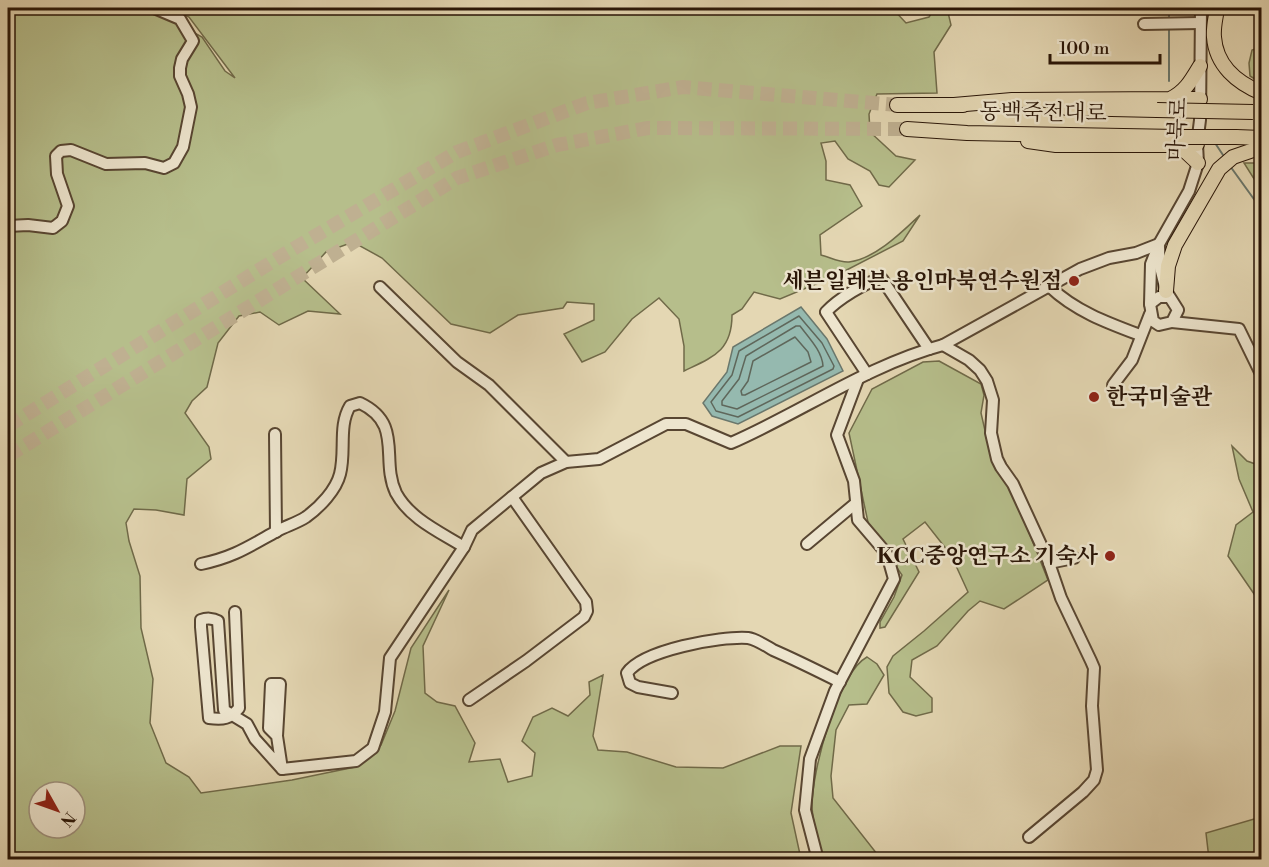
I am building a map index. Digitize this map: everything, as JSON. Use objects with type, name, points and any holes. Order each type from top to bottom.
[{"type":"main road","points":[[1217,8],[1214,34],[1222,63],[1231,75],[1262,93]]},
{"type":"main road","points":[[1170,99],[1187,87],[1200,66]]},
{"type":"main road","points":[[954,105],[1012,100],[1200,99]]},
{"type":"main road","name":"동백죽전대로","points":[[897,105],[1257,112]]},
{"type":"main road","name":"동백죽전대로","points":[[907,129],[1175,141]]},
{"type":"main road","points":[[1175,141],[1236,137],[1262,138]]},
{"type":"main road","points":[[1175,141],[1197,144]]},
{"type":"main road","points":[[1175,141],[1198,163]]},
{"type":"main road","points":[[1167,294],[1168,266],[1175,244],[1219,169],[1233,157],[1262,147]]},
{"type":"street","points":[[8,226],[28,225],[53,228],[62,221],[68,206],[56,168],[55,158],[61,151],[71,150],[110,164],[145,163],[164,168],[176,160],[183,147],[191,107],[187,90],[180,76],[180,63],[193,41],[180,19],[154,8]]},
{"type":"street","name":"마북로","points":[[1150,309],[1151,264],[1159,244],[1189,191],[1198,163],[1201,8]]},
{"type":"street","points":[[1144,24],[1200,23]]},
{"type":"street","points":[[282,769],[356,761],[373,748],[385,712],[390,658],[465,547],[472,530],[541,472],[566,462],[599,459],[666,424],[686,424],[731,443],[863,377],[943,345],[1080,270],[1109,258],[1136,253],[1159,244],[1160,267],[1167,294],[1178,310],[1172,322]]},
{"type":"street","points":[[863,377],[826,312],[873,280],[882,279],[929,349]]},
{"type":"street","points":[[380,287],[457,362],[489,386],[566,462]]},
{"type":"street","points":[[1050,287],[1066,302],[1140,335]]},
{"type":"street","points":[[1113,385],[1132,360],[1150,309],[1159,297],[1167,294]]},
{"type":"street","points":[[1150,309],[1153,321],[1159,325],[1172,322],[1239,329],[1262,376]]},
{"type":"street","points":[[943,345],[969,360],[980,370],[987,381],[993,400],[991,433],[997,459],[1013,484],[1049,563],[1061,598],[1094,668],[1092,706],[1097,770],[1094,780],[1029,837]]},
{"type":"street","points":[[818,860],[805,810],[810,759],[840,682],[894,579],[887,554],[858,520],[854,481],[837,435],[863,377]]},
{"type":"street","points":[[201,564],[224,559],[254,546],[306,516],[333,489],[342,467],[344,416],[350,406],[360,403],[373,409],[384,423],[396,493],[412,514],[465,547]]},
{"type":"street","points":[[274,434],[276,532]]},
{"type":"street","points":[[469,700],[584,617],[586,611],[586,602],[512,497]]},
{"type":"street","points":[[807,544],[856,503]]},
{"type":"street","points":[[1049,563],[1074,558]]},
{"type":"street","points":[[235,612],[239,708],[232,716],[221,720],[209,718],[201,621],[215,619],[218,621],[224,710],[232,716],[247,724],[255,739],[282,769]]},
{"type":"street","points":[[672,693],[638,687],[630,683],[627,673],[630,668],[642,661],[671,649],[700,642],[750,638],[840,682]]},
{"type":"street","points":[[277,736],[282,769]]},
{"type":"green space","points":[[8,8],[150,8],[202,37],[225,71],[235,78],[189,17],[168,8],[892,8],[906,23],[929,17],[935,8],[947,8],[951,25],[934,52],[937,93],[877,94],[869,114],[870,132],[896,156],[915,160],[889,187],[879,185],[870,171],[848,159],[835,141],[821,143],[826,161],[826,180],[850,185],[862,206],[820,235],[821,255],[846,262],[869,256],[888,244],[920,215],[903,241],[835,276],[780,299],[754,292],[742,309],[732,315],[729,337],[719,351],[684,371],[684,346],[679,319],[659,298],[632,319],[605,352],[582,362],[564,334],[594,320],[594,304],[567,302],[563,308],[518,315],[490,333],[451,324],[382,258],[353,242],[326,252],[302,278],[340,314],[308,311],[279,325],[260,312],[239,316],[218,343],[207,387],[192,401],[185,413],[209,447],[211,459],[187,479],[184,515],[134,509],[126,523],[140,576],[141,628],[153,679],[150,723],[166,763],[189,777],[201,793],[292,780],[355,767],[381,745],[395,711],[411,648],[449,590],[423,646],[425,693],[437,702],[455,706],[475,743],[469,762],[500,759],[508,782],[532,776],[535,753],[522,741],[533,717],[552,708],[568,716],[590,695],[589,682],[603,675],[593,736],[598,750],[627,752],[676,767],[723,768],[780,746],[801,746],[791,813],[801,859],[8,859]]},
{"type":"green space","points":[[1262,47],[1261,83],[1250,76],[1249,63],[1252,50]]},
{"type":"green space","points":[[1244,163],[1261,163],[1261,190]]},
{"type":"green space","points":[[939,361],[981,384],[984,395],[981,413],[986,435],[1014,495],[1048,580],[1004,609],[980,601],[937,646],[912,660],[910,677],[932,698],[932,712],[916,716],[903,712],[889,693],[887,667],[893,656],[968,592],[951,555],[925,522],[903,539],[919,572],[885,627],[880,628],[880,622],[894,597],[902,575],[869,527],[849,433],[872,389],[923,362]]},
{"type":"green space","points":[[1232,446],[1247,461],[1261,466],[1259,482],[1262,485],[1261,604],[1228,556],[1236,525],[1253,512],[1239,479]]},
{"type":"green space","points":[[867,657],[877,664],[884,675],[867,704],[849,705],[836,730],[831,776],[833,798],[881,859],[824,860],[812,812],[817,770],[837,702],[856,667]]},
{"type":"green space","points":[[1261,817],[1261,859],[1209,859],[1206,833]]},
{"type":"water","points":[[801,307],[827,339],[843,371],[738,424],[712,416],[703,403],[727,372],[733,347]]},
{"type":"waterway","points":[[1169,8],[1169,21]]},
{"type":"waterway","points":[[1169,27],[1169,81]]},
{"type":"waterway","points":[[1215,143],[1225,158]]},
{"type":"waterway","points":[[1230,166],[1256,202],[1257,212],[1262,216]]},
{"type":"tunnel","points":[[8,426],[283,255],[457,152],[587,103],[683,87],[897,105]]},
{"type":"tunnel","points":[[8,456],[457,178],[557,145],[648,128],[907,129]]},
{"type":"place","name":"세븐일레븐 용인마북연수원점","points":[[1074,281]]},
{"type":"place","name":"한국미술관","points":[[1094,397]]},
{"type":"place","name":"KCC중앙연구소 기숙사","points":[[1110,556]]}]
